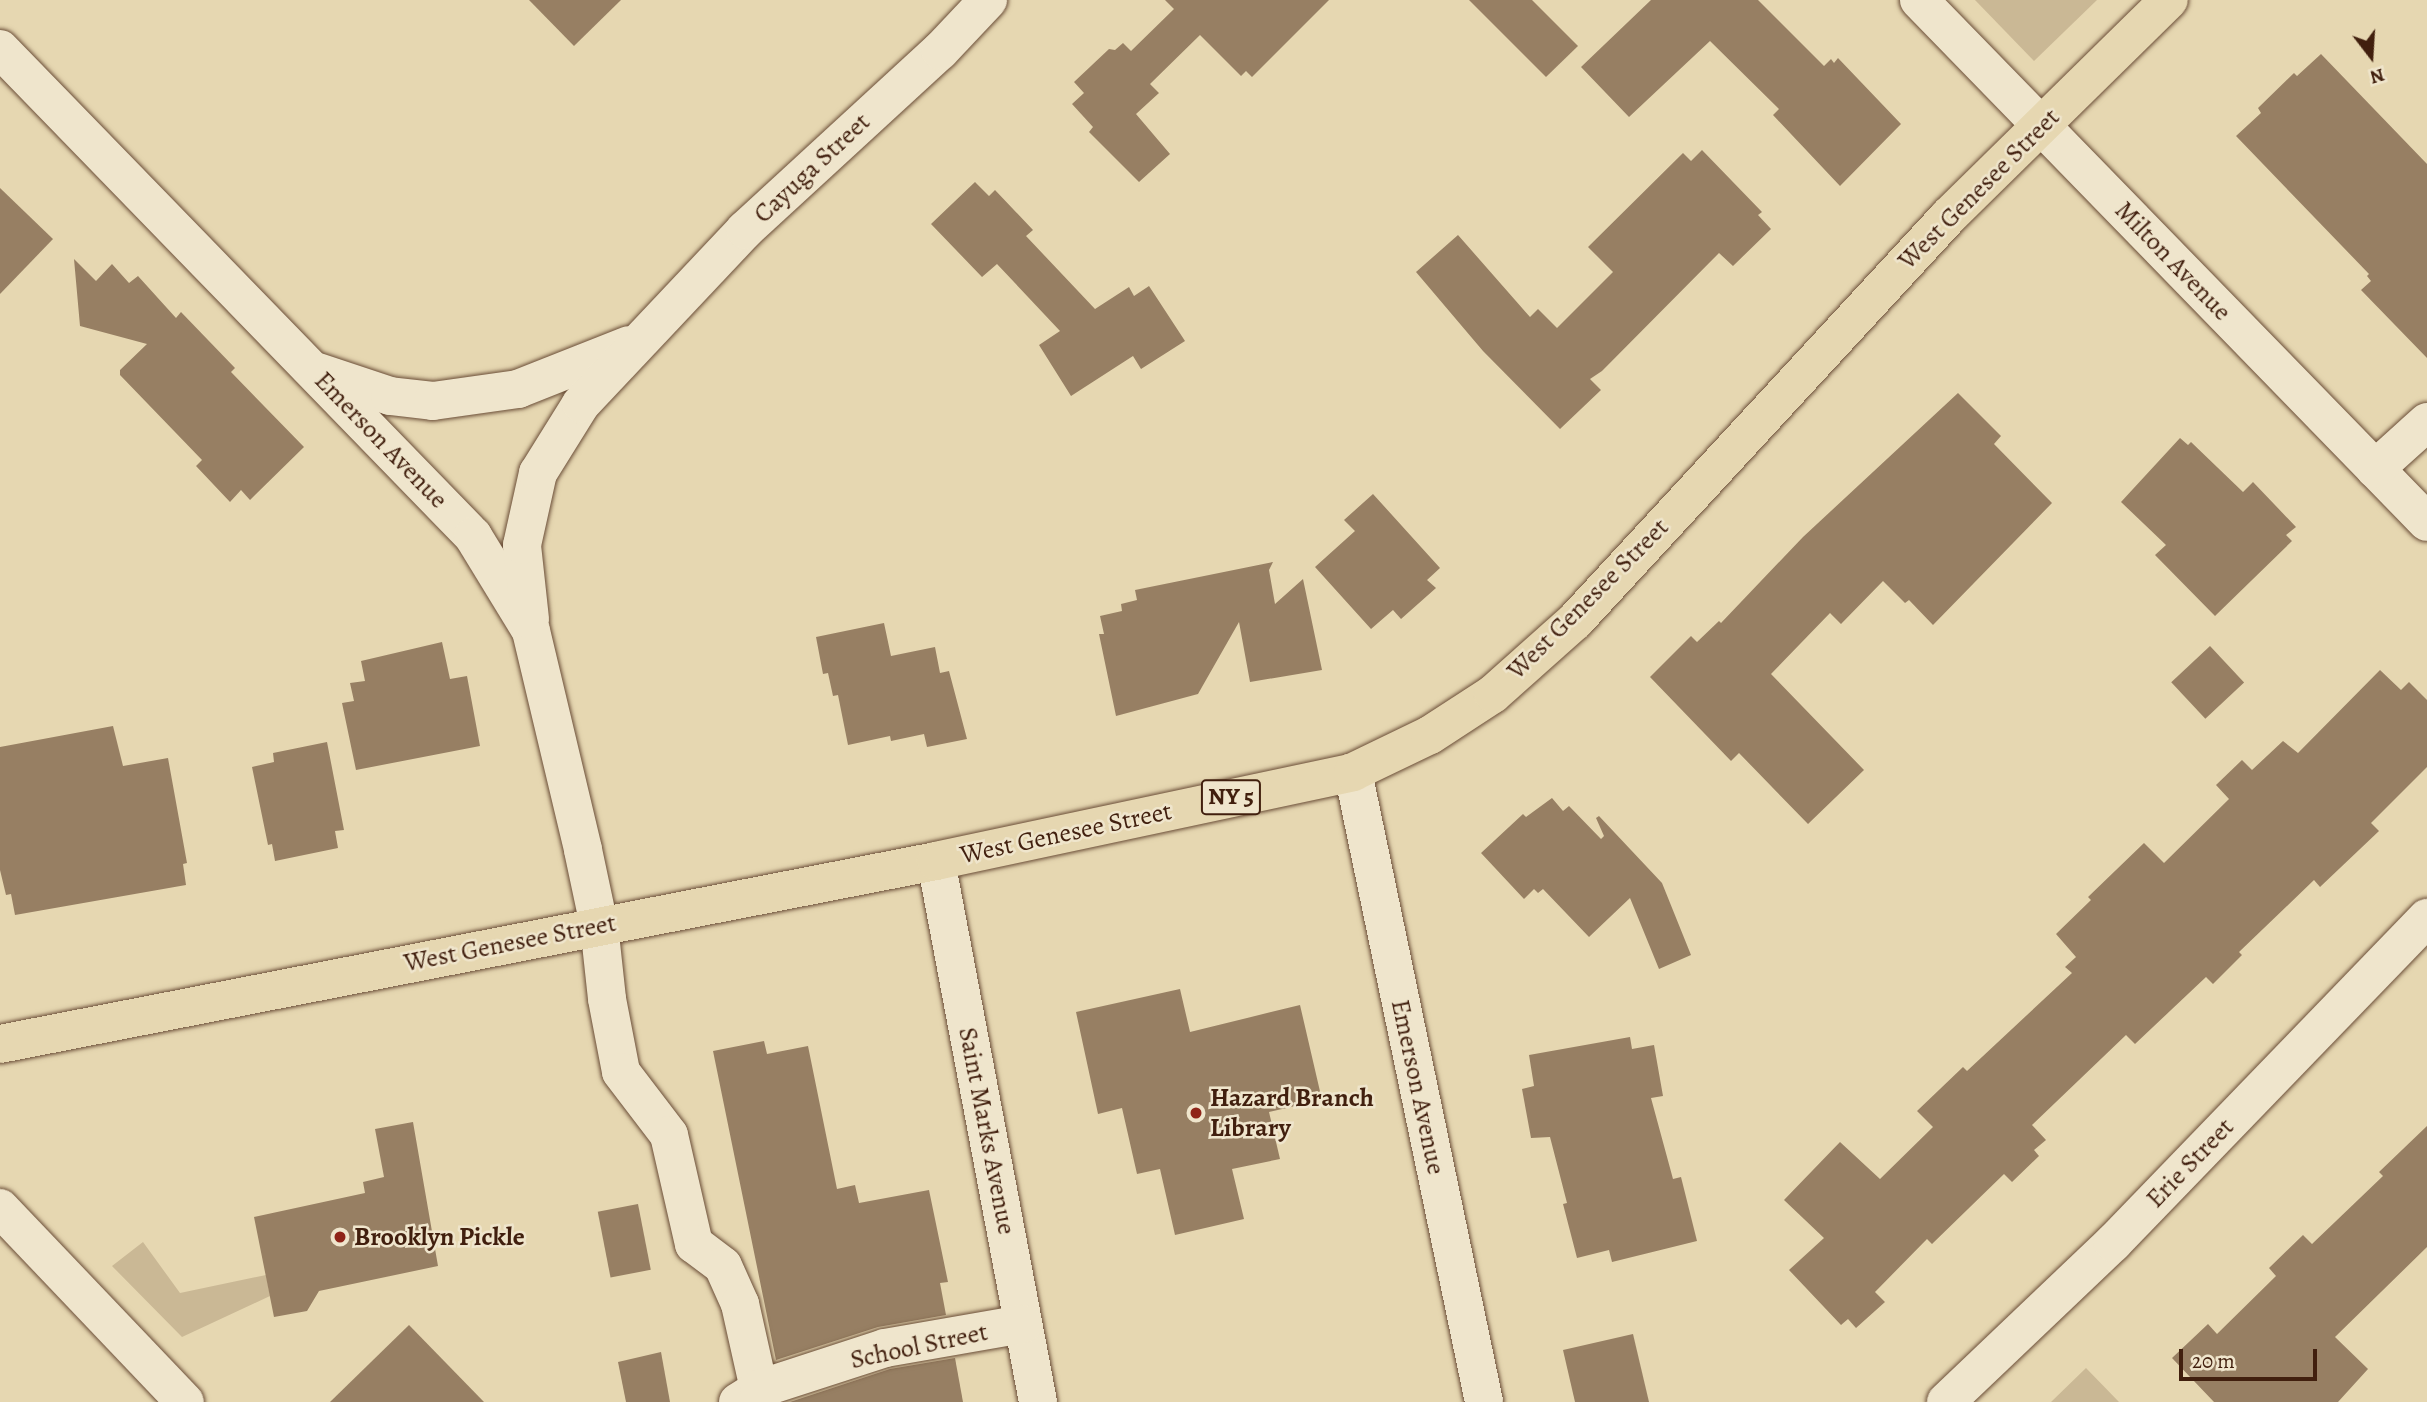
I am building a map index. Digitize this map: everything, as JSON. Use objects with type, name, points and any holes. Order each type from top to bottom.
[{"type":"main road","name":"West Genesee Street","points":[[0,1044],[936,861],[1353,772],[1430,735],[1493,694],[1575,621],[1949,216],[2169,0]]},
{"type":"street","name":"Cayuga Street","points":[[531,631],[522,545],[538,473],[581,404],[746,230],[940,51],[988,0]]},
{"type":"street","name":"Milton Avenue","points":[[1919,0],[2427,522]]},
{"type":"street","name":"Emerson Avenue","points":[[0,49],[473,536],[531,631],[598,925],[607,999],[621,1072],[669,1135],[694,1244],[723,1266],[740,1304],[748,1396]]},
{"type":"street","name":"Cayuga Street","points":[[314,371],[390,396],[433,401],[519,389],[641,340]]},
{"type":"street","points":[[2375,469],[2427,422]]},
{"type":"street","name":"Emerson Avenue","points":[[1353,772],[1483,1402]]},
{"type":"street","name":"Saint Marks Avenue","points":[[936,861],[1038,1402]]},
{"type":"street","name":"Erie Street","points":[[1946,1402],[2113,1243],[2427,918]]},
{"type":"street","points":[[0,1208],[186,1402]]},
{"type":"street","name":"School Street","points":[[748,1396],[884,1348],[1023,1324]]},
{"type":"shaded area","points":[[1975,0],[2097,0],[2034,61]]},
{"type":"shaded area","points":[[143,1242],[180,1293],[266,1275],[270,1296],[182,1337],[112,1266]]},
{"type":"shaded area","points":[[2086,1368],[2119,1402],[2051,1402]]},
{"type":"building","points":[[529,0],[621,0],[574,46]]},
{"type":"building","points":[[1165,0],[1329,0],[1252,77],[1246,71],[1241,76],[1200,35],[1150,84],[1159,93],[1136,114],[1170,154],[1139,182],[1089,132],[1093,127],[1072,104],[1084,93],[1074,82],[1109,49],[1115,50],[1123,43],[1131,51],[1174,9]]},
{"type":"building","points":[[1469,0],[1532,0],[1578,46],[1546,77]]},
{"type":"building","points":[[1651,0],[1758,0],[1824,66],[1831,59],[1834,63],[1838,58],[1901,124],[1840,186],[1773,115],[1779,109],[1710,41],[1629,117],[1581,67]]},
{"type":"building","points":[[2321,54],[2427,164],[2427,358],[2361,290],[2371,281],[2367,276],[2369,274],[2236,136],[2261,113],[2258,108],[2294,73],[2297,76]]},
{"type":"building","points":[[1702,150],[1762,212],[1758,215],[1771,229],[1733,266],[1719,253],[1602,371],[1590,379],[1601,390],[1560,429],[1483,351],[1416,272],[1458,235],[1530,317],[1538,309],[1557,328],[1613,272],[1588,247],[1683,153],[1691,161]]},
{"type":"building","points":[[975,182],[989,196],[995,190],[1033,230],[1026,236],[1095,309],[1129,287],[1134,296],[1149,286],[1185,341],[1141,369],[1133,356],[1071,396],[1039,345],[1060,331],[997,264],[982,277],[931,224]]},
{"type":"building","points":[[0,188],[53,239],[0,294]]},
{"type":"building","points":[[74,259],[96,281],[112,264],[129,283],[138,276],[176,318],[181,312],[235,368],[231,372],[304,447],[250,500],[241,490],[230,502],[196,466],[202,460],[120,375],[120,370],[147,344],[80,326]]},
{"type":"building","points":[[1958,393],[2001,436],[1994,444],[2052,503],[1933,625],[1909,600],[1905,603],[1883,581],[1841,624],[1830,613],[1771,674],[1864,770],[1808,824],[1739,753],[1731,761],[1650,677],[1691,636],[1697,642],[1719,621],[1721,623],[1803,537]]},
{"type":"building","points":[[2180,438],[2188,445],[2191,442],[2243,492],[2253,482],[2296,527],[2286,535],[2292,541],[2215,616],[2155,555],[2166,545],[2121,502]]},
{"type":"building","points":[[1373,494],[1440,568],[1427,580],[1436,588],[1401,619],[1393,610],[1371,629],[1315,567],[1355,531],[1344,520]]},
{"type":"building","points":[[1273,562],[1269,570],[1275,604],[1303,579],[1322,670],[1250,682],[1239,622],[1198,694],[1116,716],[1099,634],[1104,634],[1100,616],[1122,611],[1121,604],[1137,600],[1135,590]]},
{"type":"building","points":[[884,623],[891,656],[935,647],[940,673],[949,671],[967,739],[927,747],[924,734],[891,741],[890,736],[848,745],[838,695],[833,696],[828,673],[823,674],[816,637]]},
{"type":"building","points":[[442,642],[450,679],[467,676],[480,746],[356,770],[342,703],[354,701],[350,683],[365,681],[361,661]]},
{"type":"building","points":[[2210,646],[2244,683],[2205,719],[2171,682]]},
{"type":"building","points":[[2380,670],[2401,690],[2409,682],[2427,700],[2427,767],[2371,823],[2379,831],[2320,887],[2314,880],[2239,952],[2242,955],[2213,984],[2206,977],[2135,1044],[2126,1035],[2032,1125],[2046,1140],[2034,1150],[2039,1156],[2012,1182],[2004,1174],[1932,1244],[1927,1239],[1875,1292],[1885,1302],[1856,1328],[1848,1319],[1841,1325],[1789,1270],[1824,1238],[1784,1200],[1840,1142],[1880,1179],[1933,1127],[1917,1111],[1963,1067],[1967,1071],[2072,973],[2065,967],[2076,957],[2056,934],[2091,900],[2088,897],[2144,843],[2164,863],[2229,799],[2216,785],[2242,760],[2252,770],[2283,741],[2298,753]]},
{"type":"building","points":[[113,726],[123,766],[168,758],[187,863],[183,864],[186,885],[15,915],[11,894],[6,895],[0,870],[0,747]]},
{"type":"building","points":[[327,742],[344,830],[335,831],[338,848],[275,861],[272,844],[268,845],[252,767],[274,762],[273,753]]},
{"type":"building","points":[[1552,798],[1563,811],[1569,806],[1601,839],[1604,836],[1596,818],[1599,816],[1662,883],[1691,955],[1659,969],[1630,898],[1589,937],[1543,889],[1538,893],[1534,889],[1524,899],[1481,853],[1523,814],[1526,817]]},
{"type":"building","name":"Hazard Branch Library","points":[[1180,989],[1190,1032],[1300,1005],[1322,1100],[1269,1112],[1280,1159],[1232,1169],[1244,1219],[1175,1235],[1160,1169],[1137,1174],[1122,1108],[1098,1114],[1076,1012]]},
{"type":"building","points":[[1630,1037],[1632,1049],[1654,1045],[1663,1096],[1651,1098],[1673,1179],[1681,1177],[1697,1241],[1612,1262],[1609,1250],[1577,1258],[1563,1204],[1567,1203],[1550,1137],[1531,1138],[1522,1089],[1534,1086],[1529,1055]]},
{"type":"building","points":[[764,1041],[767,1054],[808,1046],[837,1189],[855,1185],[859,1203],[929,1190],[948,1282],[940,1283],[946,1315],[878,1327],[776,1360],[713,1051]]},
{"type":"building","points":[[413,1122],[438,1266],[319,1291],[307,1311],[274,1317],[254,1217],[365,1193],[363,1182],[384,1177],[375,1129]]},
{"type":"building","points":[[2427,1126],[2427,1247],[2335,1337],[2368,1369],[2338,1402],[2214,1402],[2172,1358],[2208,1324],[2217,1334],[2276,1276],[2269,1268],[2303,1235],[2312,1244],[2383,1176],[2379,1172]]},
{"type":"building","points":[[638,1204],[651,1270],[611,1278],[598,1212]]},
{"type":"building","points":[[409,1325],[484,1402],[330,1402]]},
{"type":"building","points":[[1633,1334],[1649,1402],[1575,1402],[1563,1350]]},
{"type":"building","points":[[661,1352],[670,1402],[626,1402],[618,1362]]},
{"type":"building","points":[[955,1358],[963,1402],[790,1402],[890,1369]]},
{"type":"place","name":"Hazard Branch Library","points":[[1196,1113]]},
{"type":"place","name":"Brooklyn Pickle","points":[[340,1237]]}]
